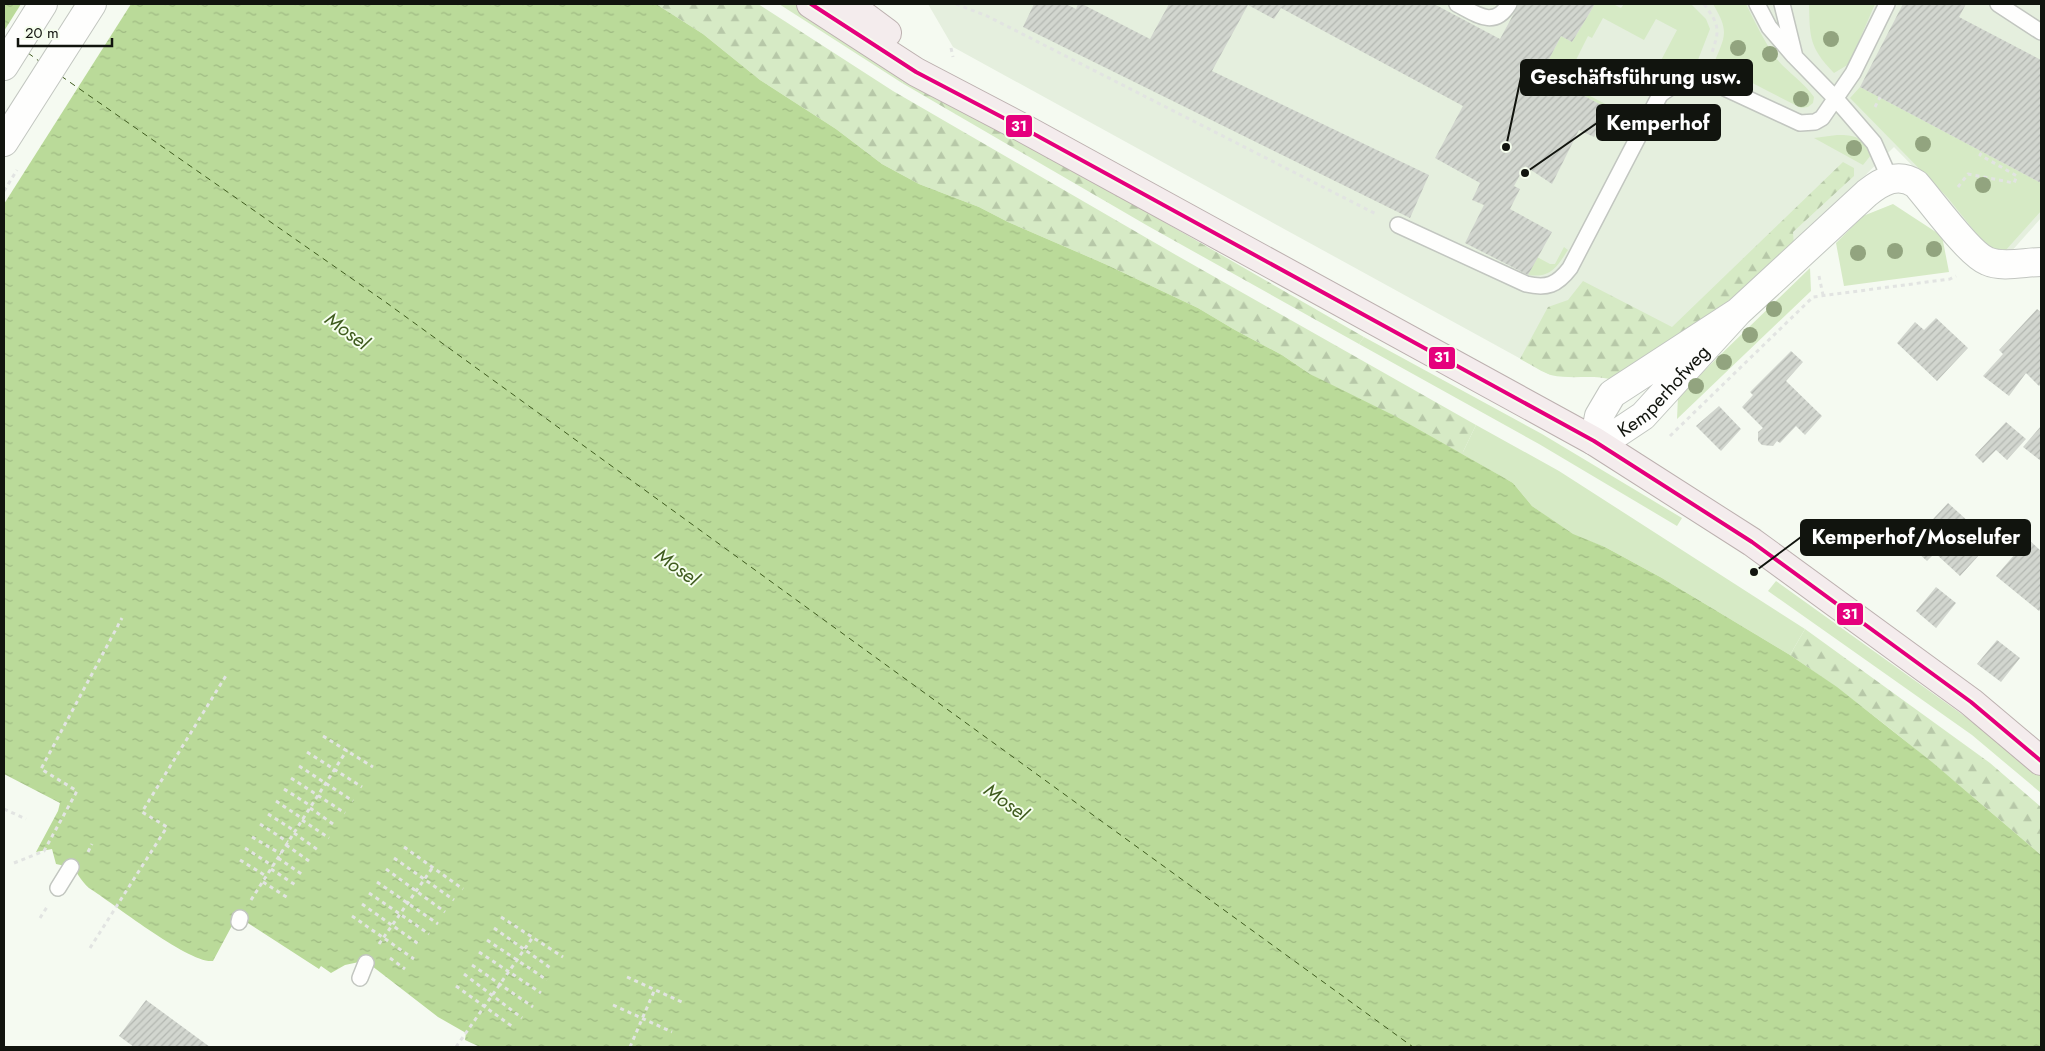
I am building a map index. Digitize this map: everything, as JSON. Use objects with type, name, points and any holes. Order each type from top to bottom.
[{"type":"main road","points":[[811,4],[916,72],[1594,441],[1752,542],[1971,702],[2041,761]]},
{"type":"main road","points":[[848,4],[888,34],[960,79],[1022,128]]},
{"type":"street","points":[[4,66],[44,4]]},
{"type":"street","points":[[4,142],[92,4]]},
{"type":"street","points":[[1890,179],[1908,179],[1916,184],[1979,256],[1994,263],[2041,262]]},
{"type":"street","name":"Kemperhofweg","points":[[1738,312],[1612,394],[1599,416],[1594,441],[1613,436],[1643,416],[1738,312],[1867,193],[1890,179]]},
{"type":"lane","points":[[1457,4],[1482,17],[1488,18],[1500,15],[1509,4]]},
{"type":"lane","points":[[1757,4],[1768,28],[1836,99],[1874,143],[1890,179]]},
{"type":"lane","points":[[1782,4],[1795,57]]},
{"type":"lane","points":[[1398,224],[1455,245],[1532,285],[1538,287],[1552,284],[1562,278],[1570,268],[1660,95],[1670,87],[1687,80],[1703,78],[1800,123],[1815,122],[1822,118],[1853,73],[1887,4]]},
{"type":"lane","points":[[1998,4],[2041,32]]},
{"type":"lane","points":[[58,888],[71,867]]},
{"type":"lane","points":[[360,978],[366,963]]},
{"type":"path","points":[[956,4],[987,16],[1398,224]]},
{"type":"path","points":[[1703,78],[1719,34],[1714,18],[1704,4]]},
{"type":"path","points":[[951,48],[953,59]]},
{"type":"path","points":[[1872,112],[1880,97]]},
{"type":"path","points":[[1937,208],[1968,174],[2014,183],[2017,176],[1980,155],[1982,152]]},
{"type":"path","points":[[1670,436],[1814,297],[1950,279],[1969,268],[1979,256]]},
{"type":"path","points":[[14,863],[44,850],[77,790],[41,769],[122,618]]},
{"type":"path","points":[[90,948],[168,827],[142,812],[227,674]]},
{"type":"path","points":[[323,736],[373,766]]},
{"type":"path","points":[[239,920],[346,750]]},
{"type":"path","points":[[307,752],[362,787]]},
{"type":"path","points":[[299,766],[353,801]]},
{"type":"path","points":[[291,778],[344,813]]},
{"type":"path","points":[[284,789],[336,826]]},
{"type":"path","points":[[276,801],[329,838]]},
{"type":"path","points":[[4,809],[26,819]]},
{"type":"path","points":[[268,814],[318,850]]},
{"type":"path","points":[[260,824],[312,862]]},
{"type":"path","points":[[252,837],[281,854]]},
{"type":"path","points":[[404,847],[463,889]]},
{"type":"path","points":[[246,848],[298,886]]},
{"type":"path","points":[[278,858],[303,875]]},
{"type":"path","points":[[394,858],[454,900]]},
{"type":"path","points":[[240,860],[266,876]]},
{"type":"path","points":[[366,963],[433,867]]},
{"type":"path","points":[[386,869],[445,912]]},
{"type":"path","points":[[263,882],[288,898]]},
{"type":"path","points":[[377,882],[438,924]]},
{"type":"path","points":[[369,893],[429,934]]},
{"type":"path","points":[[362,904],[420,945]]},
{"type":"path","points":[[352,916],[414,958]]},
{"type":"path","points":[[501,917],[563,957]]},
{"type":"path","points":[[494,928],[552,970]]},
{"type":"path","points":[[456,1047],[533,937]]},
{"type":"path","points":[[487,940],[547,980]]},
{"type":"path","points":[[479,952],[541,993]]},
{"type":"path","points":[[472,965],[532,1006]]},
{"type":"path","points":[[464,974],[522,1018]]},
{"type":"path","points":[[627,976],[684,1003]]},
{"type":"path","points":[[456,986],[513,1027]]},
{"type":"path","points":[[630,1047],[655,989]]},
{"type":"path","points":[[614,1005],[672,1032]]},
{"type":"shaded area","points":[[928,4],[2041,4],[2041,218],[2009,254],[1984,245],[1944,198],[1894,147],[1778,261],[1613,380],[1602,376],[1573,377],[1550,375],[953,47]]},
{"type":"green space","points":[[656,4],[758,4],[893,91],[1176,255],[1476,425],[1462,454],[1310,374],[1282,355],[1198,308],[979,207],[919,184],[882,164],[836,129],[760,80],[703,34]]},
{"type":"green space","points":[[779,4],[800,4],[907,74],[902,83]]},
{"type":"green space","points":[[1595,4],[1613,4],[1621,8],[1624,4],[1691,4],[1706,19],[1710,29],[1696,65],[1683,66],[1664,74],[1657,68],[1677,30],[1656,19],[1644,40],[1603,18],[1592,38],[1588,36],[1576,60],[1579,62],[1567,84],[1615,109],[1614,112],[1542,73],[1561,36],[1572,42]]},
{"type":"green space","points":[[1713,4],[1746,4],[1776,58],[1810,92],[1814,97],[1813,103],[1808,107],[1801,108],[1731,72],[1712,68],[1724,36],[1722,22]]},
{"type":"green space","points":[[1809,4],[1875,4],[1849,64],[1834,73],[1815,49],[1812,41]]},
{"type":"green space","points":[[907,74],[1364,337],[1359,344],[1148,226],[902,83]]},
{"type":"green space","points":[[1860,87],[2041,183],[2041,211],[2005,251],[1995,252],[1984,243],[1948,198],[1850,98]]},
{"type":"green space","points":[[1837,135],[1858,138],[1866,144],[1871,155],[1863,165],[1814,138]]},
{"type":"green space","points":[[1843,162],[1854,168],[1854,176],[1793,232],[1794,245],[1778,261],[1695,328],[1613,380],[1598,377],[1551,375],[1520,359],[1548,307],[1568,300],[1583,281],[1672,327]]},
{"type":"green space","points":[[1893,204],[1942,236],[1949,272],[1844,286],[1836,243],[1863,216]]},
{"type":"green space","points":[[1564,247],[1568,250],[1556,267],[1542,275],[1528,275],[1537,257],[1550,264],[1555,264]]},
{"type":"green space","points":[[1810,268],[1811,291],[1677,419],[1678,396]]},
{"type":"green space","points":[[1364,337],[1542,434],[1682,518],[1677,526],[1539,444],[1359,344]]},
{"type":"green space","points":[[1476,425],[1559,471],[1805,629],[1790,655],[1662,578],[1605,547],[1573,535],[1532,506],[1513,483],[1462,454]]},
{"type":"green space","points":[[1776,581],[1977,725],[2041,776],[2041,793],[1972,735],[1768,591]]},
{"type":"green space","points":[[1805,629],[1990,763],[2041,807],[2041,855],[1887,726],[1790,655]]},
{"type":"water","name":"Mosel","points":[[4,4],[656,4],[703,34],[760,80],[836,129],[882,164],[919,184],[979,207],[1198,308],[1282,355],[1310,374],[1395,416],[1513,483],[1532,506],[1573,534],[1605,547],[1662,578],[1790,655],[1837,687],[1932,762],[2041,855],[2041,1047],[480,1047],[465,1040],[466,1033],[438,1017],[372,966],[359,962],[345,965],[331,973],[321,966],[319,969],[240,918],[235,920],[213,961],[187,953],[151,931],[89,888],[74,870],[56,864],[52,849],[36,852],[58,811],[60,803],[4,774]]},
{"type":"pier","points":[[21,4],[131,4],[4,204],[4,31]]},
{"type":"building","points":[[1034,4],[1066,4],[1076,9],[1078,4],[1082,4],[1150,39],[1169,4],[1434,4],[1500,39],[1519,4],[1595,4],[1572,42],[1561,36],[1542,73],[1614,112],[1605,129],[1600,126],[1594,137],[1579,130],[1552,184],[1525,166],[1514,186],[1520,189],[1510,209],[1552,232],[1528,275],[1465,243],[1484,205],[1472,200],[1480,183],[1435,158],[1463,106],[1281,8],[1274,19],[1248,5],[1212,71],[1429,175],[1410,218],[1023,27]]},
{"type":"building","points":[[1903,4],[1966,4],[1959,17],[2041,60],[2041,183],[1860,87]]},
{"type":"building","points":[[2037,309],[2041,312],[2041,384],[2039,386],[2026,373],[2009,396],[1983,376],[2003,354],[1999,350]]},
{"type":"building","points":[[1936,318],[1968,348],[1937,381],[1897,343],[1915,322],[1924,330]]},
{"type":"building","points":[[1791,351],[1803,362],[1786,381],[1822,416],[1805,435],[1796,426],[1780,443],[1777,441],[1773,446],[1762,445],[1758,441],[1758,432],[1763,428],[1742,407],[1753,395],[1750,392]]},
{"type":"building","points":[[1719,406],[1741,429],[1721,451],[1696,426]]},
{"type":"building","points":[[2006,422],[2026,439],[2007,460],[1996,450],[1983,463],[1975,455]]},
{"type":"building","points":[[2041,426],[2041,461],[2023,447]]},
{"type":"building","points":[[1948,503],[1991,542],[1960,576],[1935,553],[1927,561],[1909,545]]},
{"type":"building","points":[[2028,539],[2041,551],[2041,609],[2039,611],[1996,576]]},
{"type":"building","points":[[1936,587],[1956,603],[1936,628],[1916,611]]},
{"type":"building","points":[[1997,640],[2020,658],[2001,682],[1977,664]]},
{"type":"building","points":[[146,1000],[210,1047],[134,1047],[119,1036]]},
{"type":"ferry route","points":[[28,53],[39,61]]},
{"type":"ferry route","points":[[61,76],[384,301],[1413,1047]]},
{"type":"transit line","name":"31","points":[[811,4],[916,72],[1023,128],[1594,441],[1752,542],[1971,702],[2041,761]]},
{"type":"place","name":"Geschäftsführung usw.","points":[[1506,147]]},
{"type":"place","name":"Kemperhof","points":[[1525,173]]},
{"type":"place","name":"Kemperhof/Moselufer","points":[[1754,572]]}]
